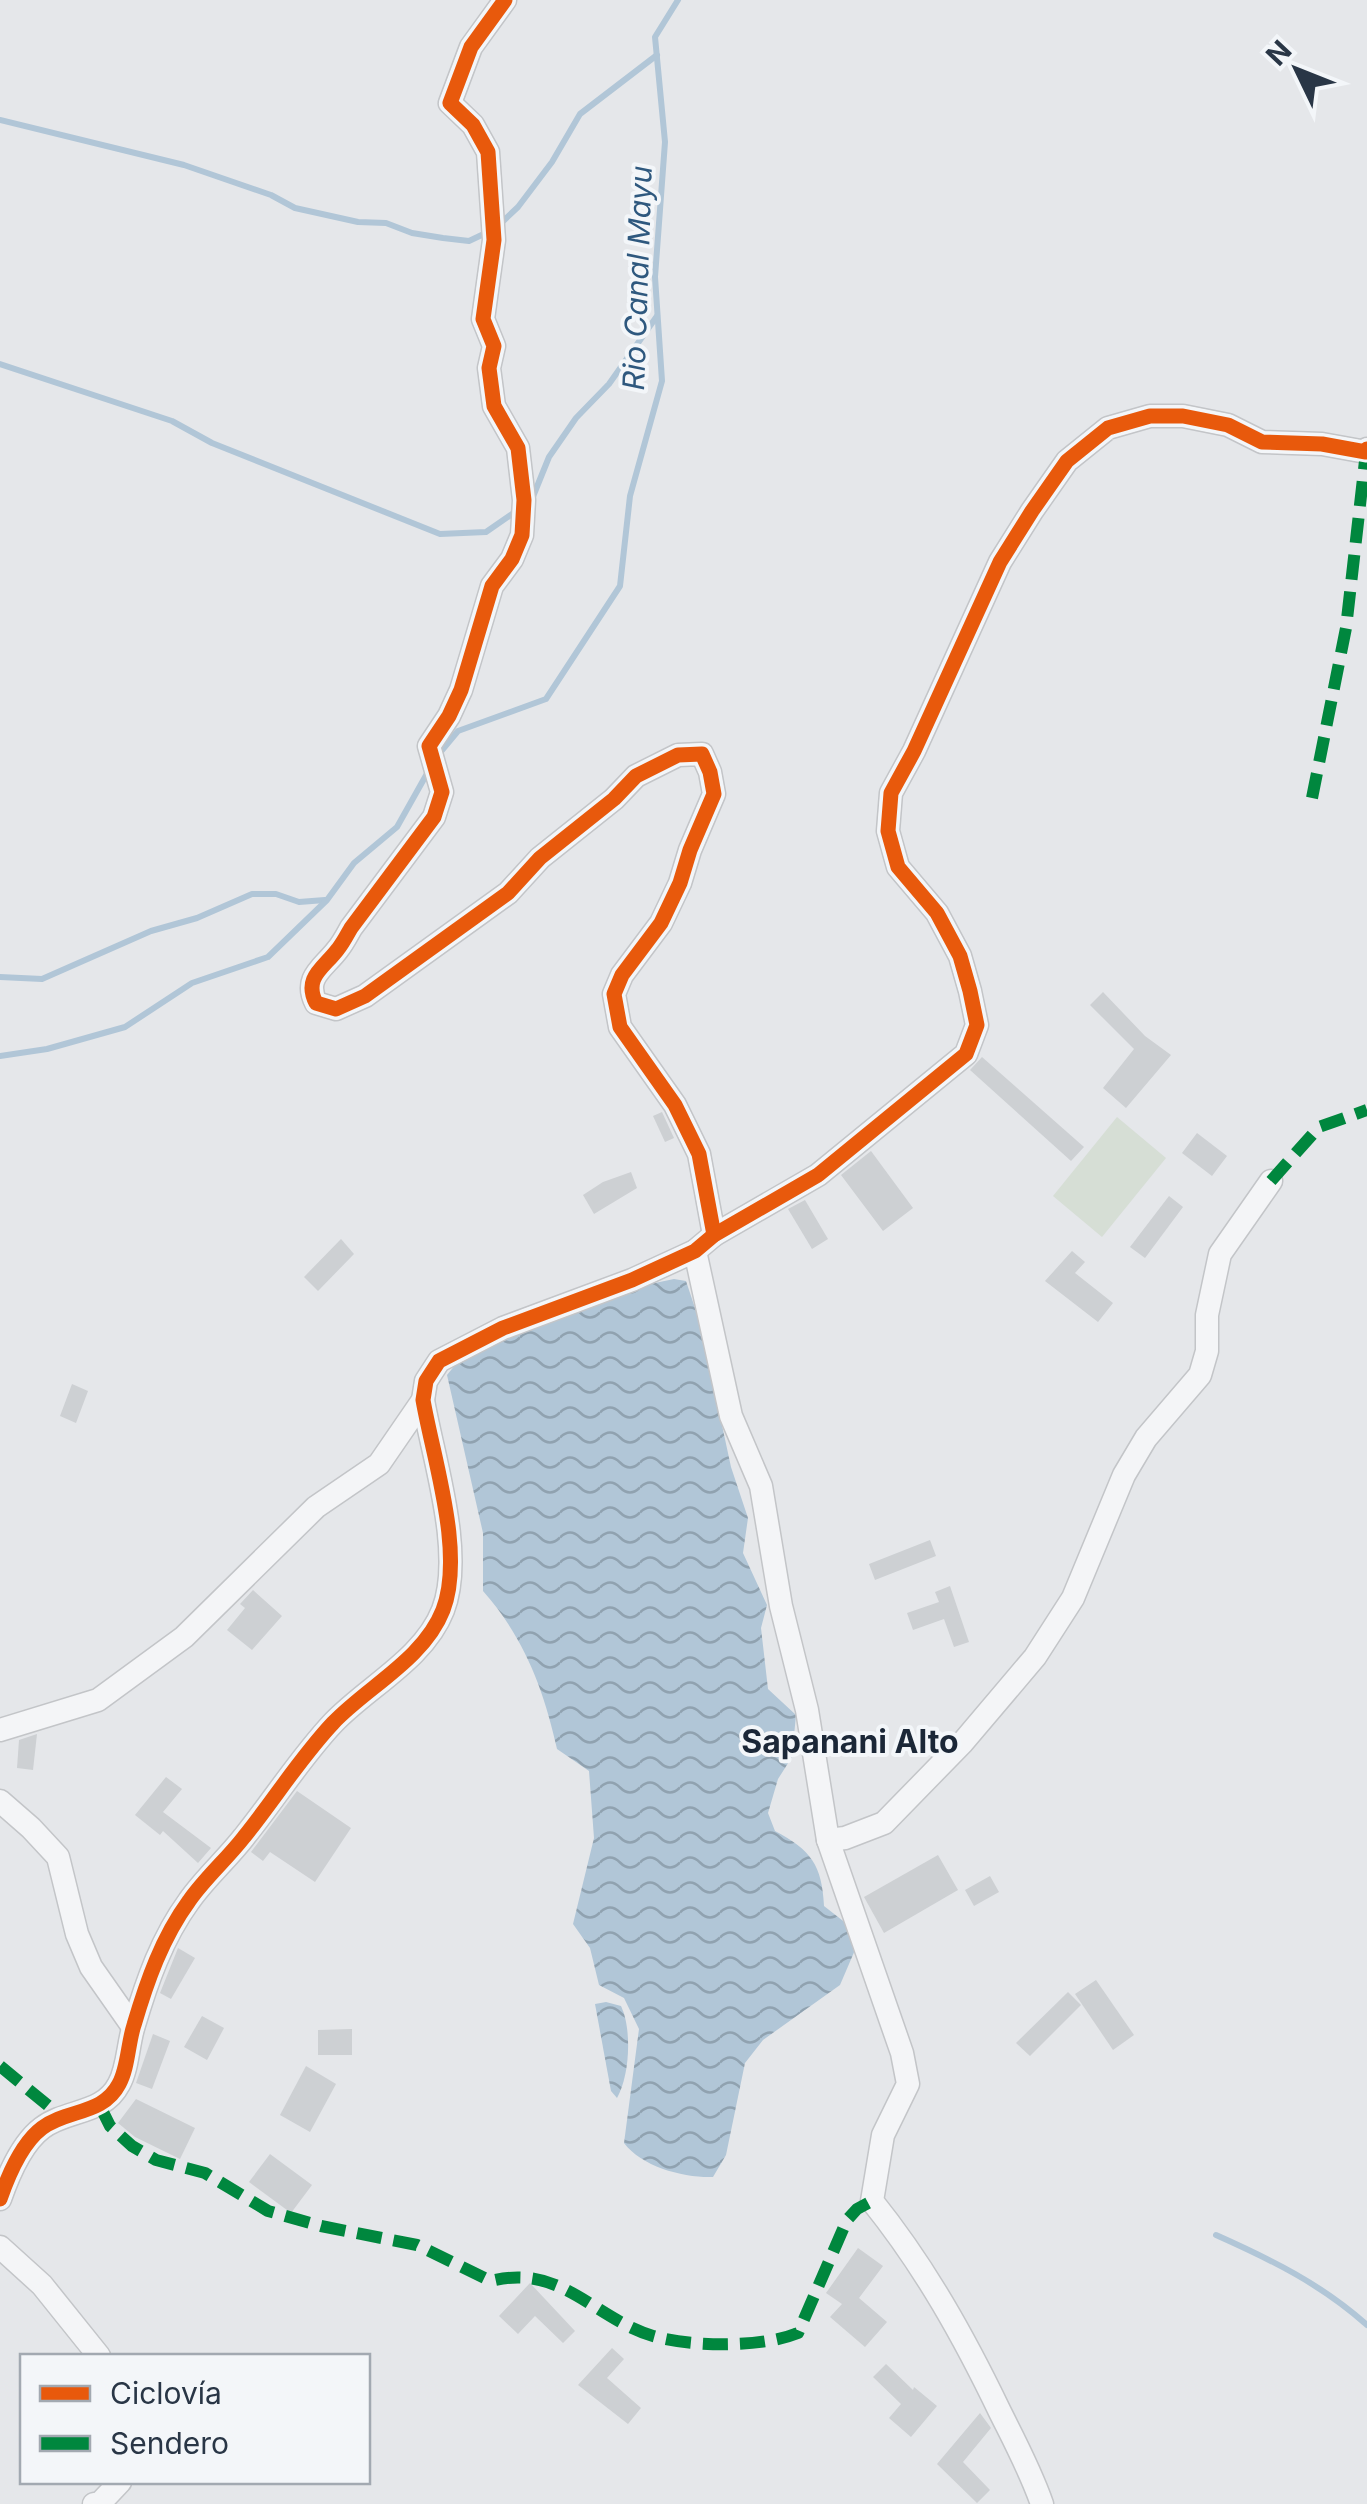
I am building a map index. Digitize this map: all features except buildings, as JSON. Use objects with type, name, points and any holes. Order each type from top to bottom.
[{"type":"street","points":[[505,0],[471,47],[450,103],[473,124],[488,152],[494,240],[483,320],[494,346],[489,368],[494,406],[518,448],[524,500],[522,534],[512,559],[492,586],[461,690],[428,746],[442,792],[434,817],[339,948],[312,978],[311,993],[316,1003],[336,1009],[366,996],[508,892],[540,858],[614,799],[636,776],[678,754],[702,754],[714,794],[680,883],[660,923],[622,974],[614,994],[620,1027],[675,1105],[699,1154],[714,1235]]},
{"type":"street","points":[[0,2199],[26,2147],[41,2128],[100,2106],[120,2084],[133,2027],[158,1952],[189,1900],[330,1726],[358,1697],[408,1657],[431,1632],[444,1608],[449,1548],[423,1400],[426,1381],[439,1361],[503,1328],[632,1280],[695,1251],[714,1235],[818,1176],[966,1054],[977,1026],[970,990],[960,956],[937,913],[898,868],[888,832],[891,794],[977,619],[1000,562],[1067,462],[1108,428],[1150,416],[1183,416],[1228,426],[1262,442],[1322,444],[1366,452],[1367,448]]},
{"type":"street","points":[[828,1840],[845,1838],[884,1823],[963,1742],[1035,1657],[1074,1598],[1124,1475],[1146,1438],[1200,1376],[1220,1254],[1271,1182]]},
{"type":"street","points":[[695,1251],[731,1416],[761,1486],[828,1840],[902,2053],[908,2084],[883,2135],[872,2201],[910,2249],[945,2304],[1042,2504]]},
{"type":"street","points":[[0,1730],[98,1700],[184,1637],[316,1506],[379,1464],[423,1400]]},
{"type":"street","points":[[0,1801],[58,1858],[76,1934],[90,1967],[133,2027]]},
{"type":"street","points":[[0,2247],[42,2285],[97,2354]]},
{"type":"street","points":[[94,2504],[118,2484]]},
{"type":"shaded area","points":[[1117,1117],[1166,1158],[1102,1237],[1053,1196]]},
{"type":"water","points":[[674,1279],[686,1281],[700,1323],[731,1467],[748,1518],[743,1553],[767,1605],[761,1628],[768,1689],[796,1715],[792,1757],[778,1779],[768,1813],[775,1831],[798,1845],[812,1860],[821,1880],[824,1906],[847,1924],[855,1950],[840,1985],[763,2040],[745,2063],[726,2155],[713,2177],[664,2169],[641,2159],[624,2143],[639,2029],[624,1998],[599,1985],[590,1948],[573,1924],[594,1838],[589,1771],[557,1749],[530,1665],[510,1627],[483,1591],[483,1533],[447,1375],[460,1359],[631,1288]]},
{"type":"water","points":[[595,2004],[621,2006],[627,2027],[627,2065],[617,2098],[611,2091]]},
{"type":"waterway","name":"Rio Canal Mayu","points":[[438,755],[458,731],[546,699],[620,586],[630,496],[662,381],[655,277],[665,142],[655,37],[678,0]]},
{"type":"waterway","points":[[499,225],[552,162],[580,114],[657,55]]},
{"type":"waterway","points":[[0,120],[184,165],[271,195],[295,208],[358,222],[386,223],[412,233],[443,238],[469,241],[488,232]]},
{"type":"waterway","points":[[532,499],[549,457],[576,418],[609,384],[657,316]]},
{"type":"waterway","points":[[0,364],[172,421],[212,443],[440,534],[486,532],[515,512]]},
{"type":"waterway","name":"Rio Canal Mayu","points":[[0,1056],[47,1049],[125,1027],[192,983],[268,957],[327,900],[354,863],[397,827],[429,770]]},
{"type":"waterway","points":[[0,977],[42,979],[151,931],[197,918],[252,894],[276,894],[299,902],[325,900]]},
{"type":"waterway","points":[[1216,2235],[1295,2274],[1367,2325]]},
{"type":"marked path","points":[[1312,798],[1346,628],[1366,452]]},
{"type":"marked path","points":[[1271,1181],[1319,1127],[1367,1110]]},
{"type":"marked path","points":[[0,2066],[63,2118]]},
{"type":"marked path","points":[[100,2106],[110,2126],[132,2146],[156,2160],[205,2173],[268,2211],[417,2245],[491,2281],[537,2279],[576,2295],[632,2328],[687,2342],[746,2343],[798,2333],[847,2220],[872,2201]]},
{"type":"cycle path","points":[[505,0],[471,47],[450,103],[473,125],[488,152],[494,240],[483,319],[494,346],[489,368],[494,406],[518,448],[524,500],[522,535],[512,559],[492,586],[461,690],[429,746],[442,792],[434,817],[317,973],[313,994],[316,1003],[336,1009],[365,996],[508,893],[540,858],[614,799],[636,776],[678,755],[702,754],[714,794],[661,923],[622,975],[614,994],[620,1027],[675,1105],[699,1154],[714,1235]]},
{"type":"cycle path","points":[[0,2199],[16,2160],[35,2134],[52,2122],[94,2107],[119,2084],[156,1960],[195,1893],[309,1750],[347,1710],[409,1658],[443,1610],[449,1587],[449,1534],[423,1400],[426,1381],[439,1361],[503,1328],[632,1280],[695,1251],[714,1235],[818,1175],[966,1054],[977,1025],[960,956],[937,913],[898,867],[888,831],[891,793],[1000,562],[1067,461],[1108,428],[1150,416],[1183,416],[1228,425],[1262,442],[1322,444],[1366,452],[1367,449]]},
{"type":"district","name":"Sapanani Alto","points":[[850,1741]]}]
